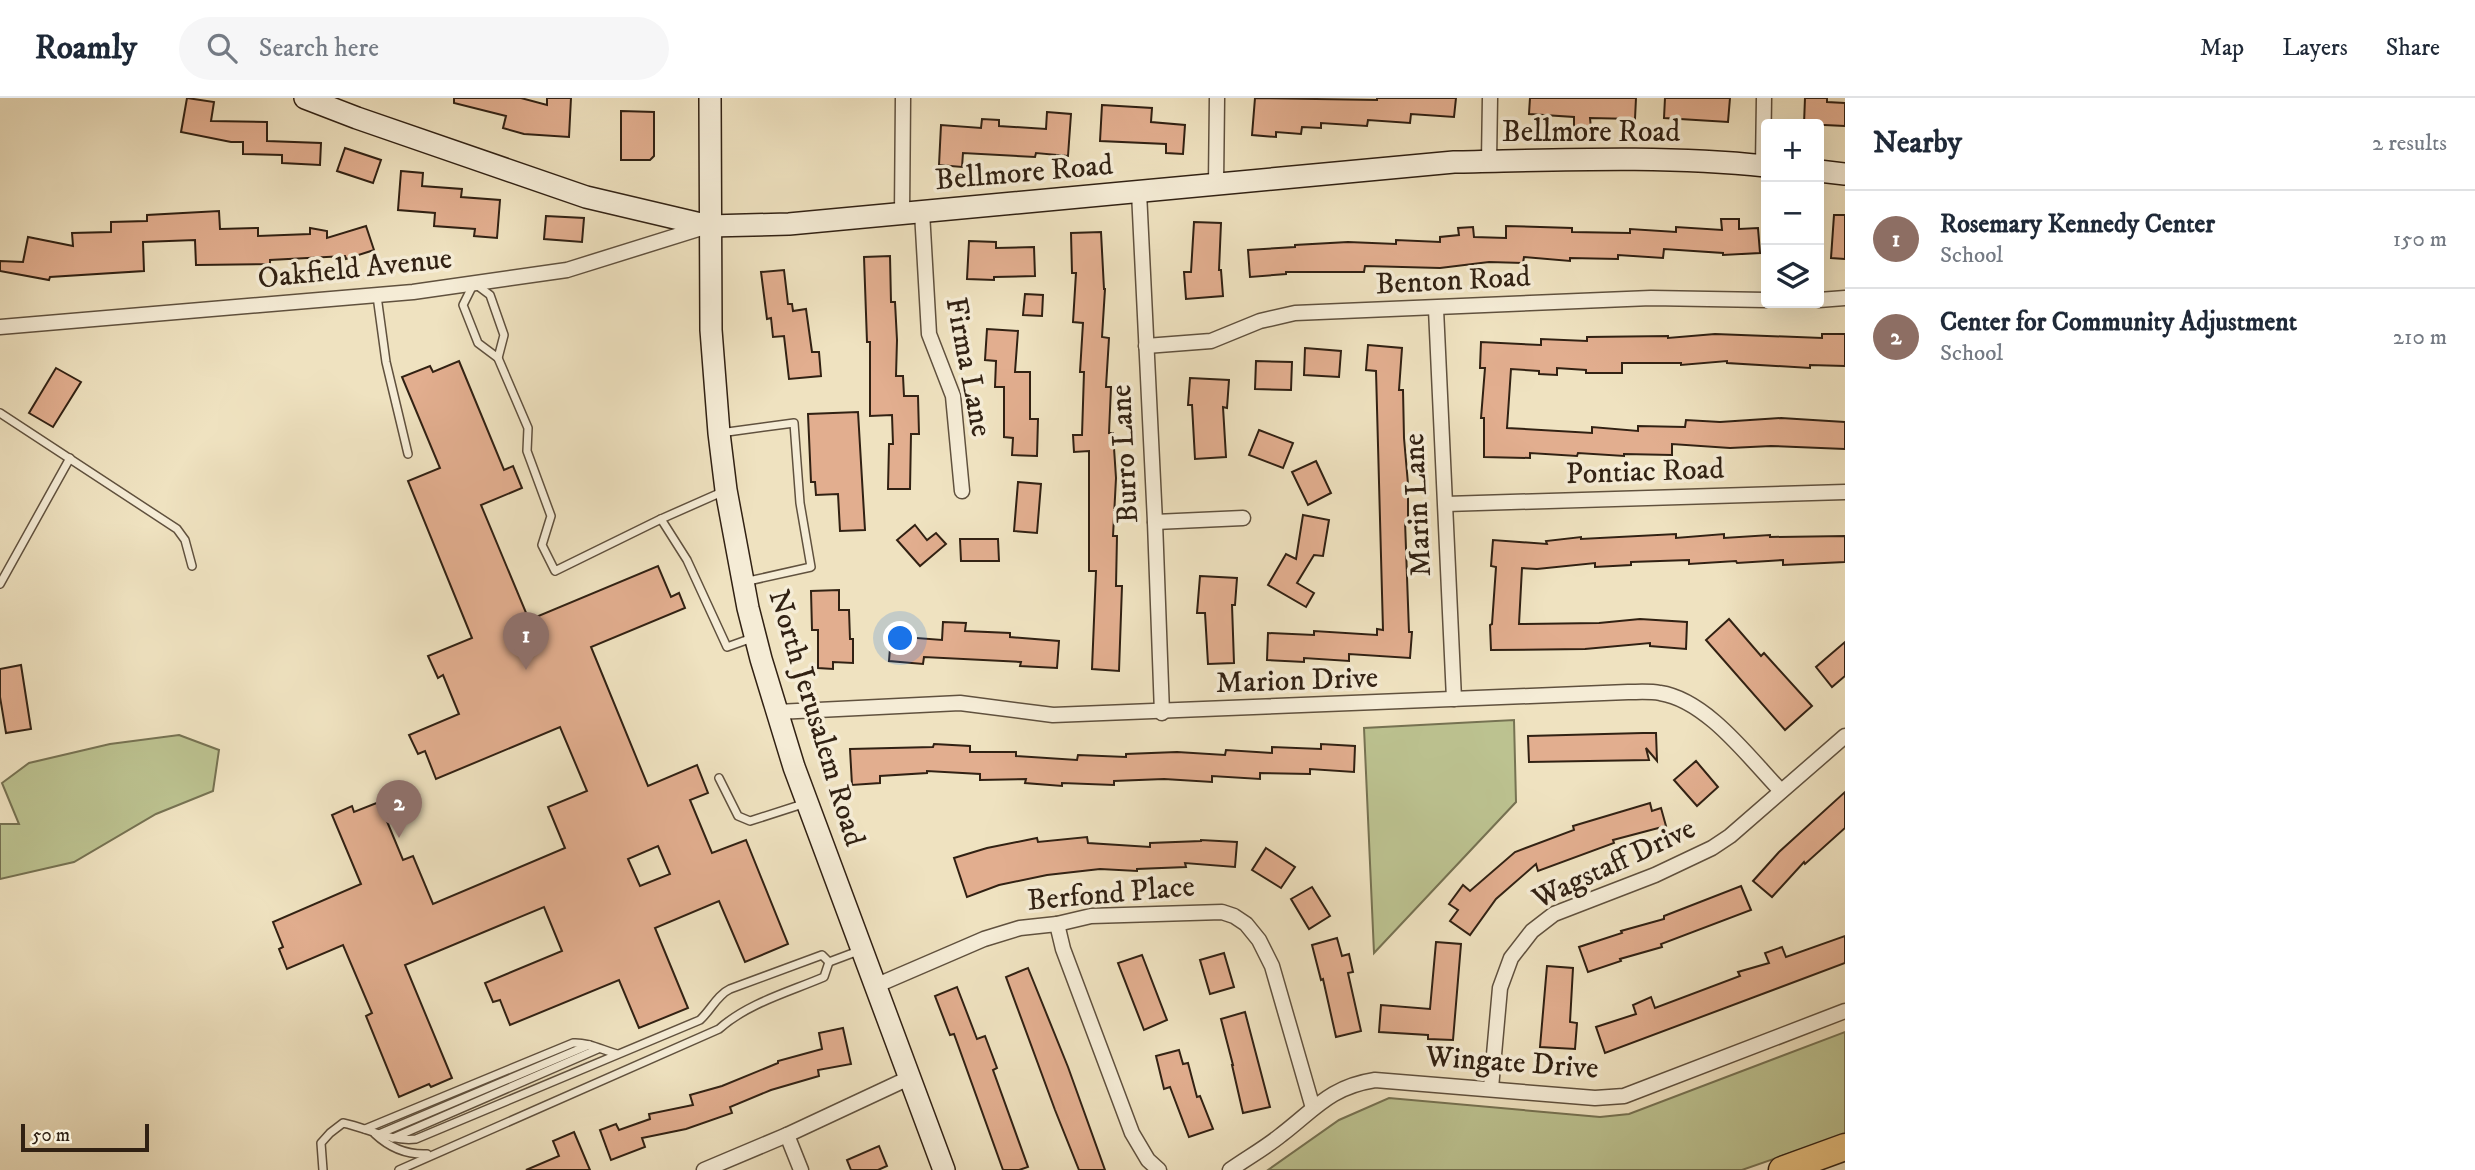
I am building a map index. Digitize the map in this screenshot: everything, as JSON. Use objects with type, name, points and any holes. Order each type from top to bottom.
[{"type":"highway","points":[[1782,1170],[1845,1147]]},
{"type":"main road","name":"Bellmore Road","points":[[305,98],[586,197],[709,226],[789,224],[1454,162],[1528,159],[1729,162],[1761,166]]},
{"type":"main road","name":"North Jerusalem Road","points":[[710,98],[711,330],[726,490],[743,582],[777,712],[807,802],[944,1170]]},
{"type":"main road","points":[[1824,172],[1845,174]]},
{"type":"street","name":"Firma Lane","points":[[903,98],[912,213],[929,334],[953,396],[962,491]]},
{"type":"street","points":[[1216,184],[1217,98]]},
{"type":"street","points":[[1489,162],[1490,98]]},
{"type":"street","points":[[1764,98],[1764,119]]},
{"type":"street","name":"Burro Lane","points":[[1139,192],[1161,712]]},
{"type":"street","name":"Oakfield Avenue","points":[[0,327],[377,295],[567,270],[709,226]]},
{"type":"street","name":"Benton Road","points":[[1146,346],[1211,341],[1260,321],[1295,313],[1651,298],[1761,300]]},
{"type":"street","points":[[1824,299],[1845,298]]},
{"type":"street","name":"Marin Lane","points":[[1436,309],[1454,699]]},
{"type":"street","name":"Pontiac Road","points":[[1446,504],[1845,492]]},
{"type":"street","points":[[1155,522],[1243,519]]},
{"type":"street","name":"Marion Drive","points":[[777,712],[960,703],[1053,715],[1628,692],[1662,693],[1689,704],[1710,718],[1781,792]]},
{"type":"street","name":"Wagstaff Drive","points":[[1491,1088],[1500,988],[1511,958],[1532,931],[1554,914],[1654,875],[1712,848],[1730,836],[1845,736]]},
{"type":"street","name":"Berfond Place","points":[[874,986],[984,939],[1020,928],[1057,924],[1091,916],[1222,912],[1246,924],[1259,940],[1272,967],[1313,1108]]},
{"type":"street","points":[[1057,924],[1063,949],[1132,1133],[1148,1160],[1159,1170]]},
{"type":"street","name":"Wingate Drive","points":[[1230,1170],[1280,1136],[1330,1094],[1359,1083],[1375,1080],[1595,1098],[1624,1096],[1845,1011]]},
{"type":"street","points":[[704,1170],[909,1078]]},
{"type":"street","points":[[787,1135],[801,1170]]},
{"type":"lane","points":[[498,358],[503,335],[490,295],[474,283],[463,305],[478,343],[498,358],[528,428],[527,451],[551,516],[542,545],[555,571],[726,490]]},
{"type":"lane","points":[[377,295],[386,362],[408,454]]},
{"type":"lane","points":[[0,413],[177,529],[185,540],[192,566]]},
{"type":"lane","points":[[719,433],[794,423],[800,503],[811,567],[743,582]]},
{"type":"lane","points":[[0,584],[70,458]]},
{"type":"lane","points":[[661,519],[687,560],[727,647],[755,636]]},
{"type":"lane","points":[[719,778],[738,817],[750,821],[807,802]]},
{"type":"lane","points":[[829,962],[861,950]]},
{"type":"lane","points":[[323,1170],[321,1143],[343,1124],[406,1140],[423,1136],[700,1020],[712,1009],[719,997],[730,989],[821,955],[829,962]]},
{"type":"lane","points":[[398,1170],[719,1029],[751,1007],[824,977],[829,962]]},
{"type":"lane","points":[[372,1132],[573,1043],[583,1042],[618,1054]]},
{"type":"lane","points":[[372,1132],[589,1045]]},
{"type":"lane","points":[[393,1138],[598,1049]]},
{"type":"lane","points":[[372,1132],[388,1146],[404,1152],[432,1154]]},
{"type":"green space","points":[[1514,720],[1516,802],[1374,953],[1364,728]]},
{"type":"green space","points":[[179,735],[219,750],[213,791],[156,814],[74,862],[0,879],[0,824],[19,824],[2,783],[29,763],[110,744]]},
{"type":"green space","points":[[1845,1032],[1845,1134],[1742,1170],[1268,1170],[1339,1120],[1389,1098],[1600,1117],[1629,1114]]},
{"type":"building","points":[[187,98],[214,102],[211,121],[267,122],[267,141],[321,143],[320,165],[282,163],[282,155],[243,154],[243,142],[181,132]]},
{"type":"building","points":[[454,98],[521,98],[547,105],[547,98],[571,98],[569,137],[524,134],[503,128],[506,116],[454,103]]},
{"type":"building","points":[[1255,98],[1456,98],[1454,117],[1411,114],[1410,123],[1368,120],[1367,126],[1321,123],[1321,128],[1302,127],[1301,134],[1276,132],[1276,137],[1252,135]]},
{"type":"building","points":[[1530,98],[1636,98],[1635,119],[1590,118],[1591,128],[1574,129],[1574,117],[1529,114]]},
{"type":"building","points":[[1665,98],[1730,98],[1728,122],[1664,118]]},
{"type":"building","points":[[1805,98],[1827,98],[1827,102],[1845,103],[1845,126],[1824,125],[1824,119],[1804,119]]},
{"type":"building","points":[[1102,105],[1152,108],[1151,122],[1185,125],[1183,154],[1166,153],[1166,144],[1100,141]]},
{"type":"building","points":[[621,111],[654,112],[654,156],[650,160],[621,160]]},
{"type":"building","points":[[1047,112],[1071,114],[1068,156],[963,153],[962,167],[939,165],[941,125],[981,128],[982,119],[999,120],[999,126],[1046,129]]},
{"type":"building","points":[[345,148],[381,160],[373,183],[337,171]]},
{"type":"building","points":[[401,171],[423,173],[422,186],[462,189],[461,197],[500,200],[497,238],[474,236],[475,229],[434,226],[435,213],[398,210]]},
{"type":"building","points":[[219,211],[220,229],[258,228],[258,236],[310,234],[310,228],[327,231],[327,238],[366,226],[374,250],[346,259],[345,256],[270,260],[270,264],[196,265],[195,240],[143,242],[144,271],[50,277],[49,280],[0,271],[0,261],[23,262],[28,237],[73,246],[72,233],[111,232],[111,222],[147,221],[147,215]]},
{"type":"building","points":[[1834,215],[1845,215],[1845,259],[1831,258]]},
{"type":"building","points":[[546,216],[584,218],[582,242],[544,239]]},
{"type":"building","points":[[1721,219],[1739,219],[1739,229],[1758,228],[1760,253],[1723,255],[1664,249],[1663,258],[1618,255],[1618,259],[1570,258],[1570,261],[1524,257],[1523,263],[1489,262],[1440,268],[1365,266],[1364,272],[1286,272],[1250,277],[1248,250],[1348,242],[1396,244],[1396,240],[1440,242],[1440,237],[1459,235],[1458,228],[1473,227],[1474,237],[1506,238],[1506,226],[1572,228],[1572,232],[1630,233],[1630,229],[1676,232],[1676,227],[1722,230]]},
{"type":"building","points":[[1194,222],[1221,223],[1219,270],[1223,296],[1186,299],[1184,272],[1191,272]]},
{"type":"building","points":[[1101,232],[1105,289],[1102,337],[1109,338],[1106,387],[1111,387],[1109,433],[1113,433],[1116,478],[1113,536],[1117,536],[1116,586],[1122,586],[1119,671],[1092,669],[1096,571],[1089,571],[1089,451],[1074,452],[1073,435],[1082,435],[1084,372],[1080,372],[1083,323],[1073,322],[1076,273],[1072,273],[1071,233]]},
{"type":"building","points":[[969,241],[996,242],[996,248],[1034,247],[1035,276],[994,277],[994,280],[967,279]]},
{"type":"building","points":[[890,256],[891,302],[895,302],[897,340],[896,376],[903,376],[904,396],[918,396],[919,434],[911,434],[910,489],[888,489],[889,444],[893,444],[892,415],[870,416],[870,342],[867,342],[864,257]]},
{"type":"building","points":[[784,270],[788,304],[792,304],[793,311],[806,309],[812,352],[819,352],[821,376],[789,379],[784,336],[773,337],[771,318],[767,319],[761,272]]},
{"type":"building","points":[[1025,294],[1043,295],[1042,316],[1023,315]]},
{"type":"building","points":[[987,329],[1018,331],[1015,372],[1030,372],[1030,419],[1038,419],[1037,456],[1012,455],[1013,438],[1004,437],[1004,387],[995,387],[996,361],[985,360]]},
{"type":"building","points":[[1715,334],[1822,338],[1822,334],[1845,334],[1845,366],[1810,365],[1810,368],[1727,361],[1681,365],[1622,363],[1622,373],[1586,373],[1586,370],[1557,368],[1557,375],[1511,369],[1507,428],[1592,433],[1592,427],[1638,431],[1638,426],[1685,427],[1686,420],[1720,422],[1781,418],[1845,422],[1845,449],[1771,446],[1730,448],[1672,444],[1672,455],[1578,453],[1577,456],[1530,453],[1530,458],[1484,457],[1484,418],[1481,418],[1485,368],[1480,368],[1481,342],[1541,345],[1541,339],[1587,341],[1587,337],[1668,338]]},
{"type":"building","points":[[1368,345],[1402,348],[1399,390],[1403,390],[1408,484],[1408,521],[1405,521],[1409,632],[1412,632],[1410,658],[1349,654],[1349,661],[1304,658],[1304,662],[1267,660],[1268,633],[1314,635],[1314,631],[1377,635],[1377,629],[1383,630],[1376,371],[1366,370]]},
{"type":"building","points":[[1305,348],[1341,351],[1339,377],[1304,375]]},
{"type":"building","points":[[459,361],[504,470],[513,466],[522,488],[481,505],[529,620],[658,566],[671,597],[679,593],[685,608],[591,647],[648,786],[697,765],[708,793],[690,800],[712,853],[746,840],[788,944],[745,962],[719,901],[655,928],[688,1008],[639,1028],[619,980],[510,1025],[500,1000],[493,1002],[485,983],[562,951],[544,907],[405,965],[452,1078],[431,1087],[429,1084],[399,1097],[366,1016],[372,1013],[343,945],[287,969],[279,949],[283,947],[273,922],[361,884],[332,815],[352,806],[354,812],[379,802],[403,860],[413,856],[433,904],[565,848],[548,807],[587,791],[560,727],[436,779],[425,751],[418,754],[409,735],[459,714],[443,675],[438,678],[428,656],[472,638],[408,481],[440,468],[402,377],[430,366],[433,372]],"holes":[[[658,846],[670,874],[640,886],[628,859]]]},
{"type":"building","points":[[1256,361],[1292,362],[1291,390],[1255,389]]},
{"type":"building","points":[[56,368],[81,382],[53,427],[29,413]]},
{"type":"building","points":[[1190,378],[1229,380],[1227,408],[1223,407],[1226,457],[1195,459],[1192,405],[1188,405]]},
{"type":"building","points":[[858,412],[865,530],[840,531],[838,494],[816,495],[815,482],[811,482],[808,414]]},
{"type":"building","points":[[1259,430],[1293,443],[1283,468],[1249,455]]},
{"type":"building","points":[[1316,461],[1331,493],[1308,505],[1292,472]]},
{"type":"building","points":[[1018,482],[1041,484],[1037,533],[1014,531]]},
{"type":"building","points":[[1303,515],[1329,520],[1323,556],[1314,555],[1297,583],[1314,593],[1306,607],[1268,585],[1286,554],[1296,559]]},
{"type":"building","points":[[915,525],[927,540],[936,533],[946,544],[920,566],[897,540]]},
{"type":"building","points":[[1676,534],[1676,538],[1724,534],[1724,538],[1770,535],[1845,536],[1845,562],[1783,565],[1783,560],[1689,564],[1689,560],[1631,562],[1631,565],[1595,567],[1595,563],[1522,568],[1519,624],[1599,623],[1640,619],[1687,622],[1686,649],[1650,646],[1650,643],[1585,649],[1491,650],[1490,625],[1496,567],[1491,566],[1493,540],[1547,544],[1546,541],[1581,537]]},
{"type":"building","points":[[960,539],[998,539],[999,561],[961,561]]},
{"type":"building","points":[[1200,576],[1237,578],[1235,605],[1232,605],[1234,663],[1208,664],[1205,613],[1197,613]]},
{"type":"building","points":[[839,590],[839,610],[849,610],[853,663],[833,662],[833,669],[818,668],[818,630],[812,630],[811,591]]},
{"type":"building","points":[[1729,619],[1761,656],[1764,653],[1812,706],[1785,730],[1706,640]]},
{"type":"building","points":[[943,622],[966,623],[965,631],[1010,633],[1010,637],[1059,641],[1057,668],[1020,666],[1021,662],[924,657],[923,664],[889,661],[891,636],[942,640]]},
{"type":"building","points":[[1845,642],[1845,676],[1832,687],[1816,667]]},
{"type":"building","points":[[21,665],[31,729],[6,733],[0,697],[0,669]]},
{"type":"building","points":[[1656,733],[1657,761],[1646,748],[1649,760],[1529,762],[1528,736]]},
{"type":"building","points":[[934,744],[970,746],[970,752],[1016,752],[1016,756],[1077,760],[1078,755],[1126,757],[1126,754],[1177,752],[1225,755],[1226,750],[1272,753],[1272,747],[1321,749],[1321,744],[1355,746],[1354,772],[1310,769],[1310,774],[1260,773],[1260,779],[1212,776],[1212,782],[1164,779],[1114,781],[1114,785],[1062,783],[1062,786],[1025,783],[1026,779],[980,780],[980,774],[927,771],[880,776],[880,783],[852,785],[850,749],[933,747]]},
{"type":"building","points":[[1696,761],[1718,787],[1697,806],[1674,780]]},
{"type":"building","points":[[1845,792],[1845,828],[1805,864],[1804,862],[1772,897],[1753,881],[1779,852]]},
{"type":"building","points":[[1650,803],[1652,811],[1661,808],[1666,826],[1613,840],[1614,843],[1538,871],[1536,864],[1496,899],[1470,935],[1450,921],[1458,910],[1449,904],[1463,885],[1470,891],[1515,852],[1574,830],[1573,826]]},
{"type":"building","points":[[1087,837],[1088,843],[1150,847],[1150,843],[1201,840],[1237,842],[1235,867],[1185,863],[1186,867],[1137,871],[1100,869],[1047,875],[999,885],[967,897],[954,858],[1037,838],[1038,842]]},
{"type":"building","points":[[1266,848],[1295,867],[1281,888],[1252,870]]},
{"type":"building","points":[[1741,886],[1751,910],[1661,944],[1662,947],[1588,972],[1579,947],[1664,919],[1664,916]]},
{"type":"building","points":[[1312,887],[1330,916],[1309,929],[1291,899]]},
{"type":"building","points":[[1845,936],[1845,963],[1605,1053],[1596,1027],[1636,1014],[1633,1005],[1651,997],[1655,1008],[1740,976],[1738,972],[1769,963],[1765,953],[1782,947],[1786,957]]},
{"type":"building","points":[[1337,938],[1342,956],[1349,954],[1353,972],[1348,973],[1361,1031],[1336,1037],[1312,945]]},
{"type":"building","points":[[1436,942],[1461,944],[1453,1040],[1428,1039],[1428,1035],[1379,1032],[1381,1005],[1430,1009]]},
{"type":"building","points":[[1224,953],[1234,987],[1210,994],[1200,960]]},
{"type":"building","points":[[1142,955],[1167,1020],[1144,1030],[1118,963]]},
{"type":"building","points":[[1547,966],[1573,968],[1570,1022],[1577,1023],[1575,1049],[1540,1047]]},
{"type":"building","points":[[1028,968],[1068,1067],[1105,1170],[1079,1170],[1055,1110],[1006,977]]},
{"type":"building","points":[[957,987],[977,1039],[985,1036],[997,1068],[993,1070],[1028,1167],[1003,1170],[954,1034],[950,1035],[935,996]]},
{"type":"building","points":[[1245,1012],[1270,1107],[1243,1113],[1221,1019]]},
{"type":"building","points":[[843,1028],[851,1064],[818,1070],[819,1076],[771,1090],[730,1107],[732,1113],[686,1129],[642,1138],[645,1147],[611,1160],[600,1130],[616,1124],[619,1130],[650,1119],[649,1114],[693,1105],[690,1095],[722,1086],[778,1061],[822,1049],[819,1033]]},
{"type":"building","points":[[1179,1050],[1183,1064],[1188,1063],[1197,1097],[1200,1096],[1213,1129],[1189,1137],[1170,1087],[1164,1089],[1156,1056]]},
{"type":"building","points":[[574,1132],[590,1170],[526,1170],[559,1156],[553,1141]]},
{"type":"building","points":[[879,1146],[887,1166],[878,1170],[851,1170],[847,1160]]},
{"type":"place","name":"Rosemary Kennedy Center","points":[[526,670]]},
{"type":"place","name":"Center for Community Adjustment","points":[[399,838]]}]
